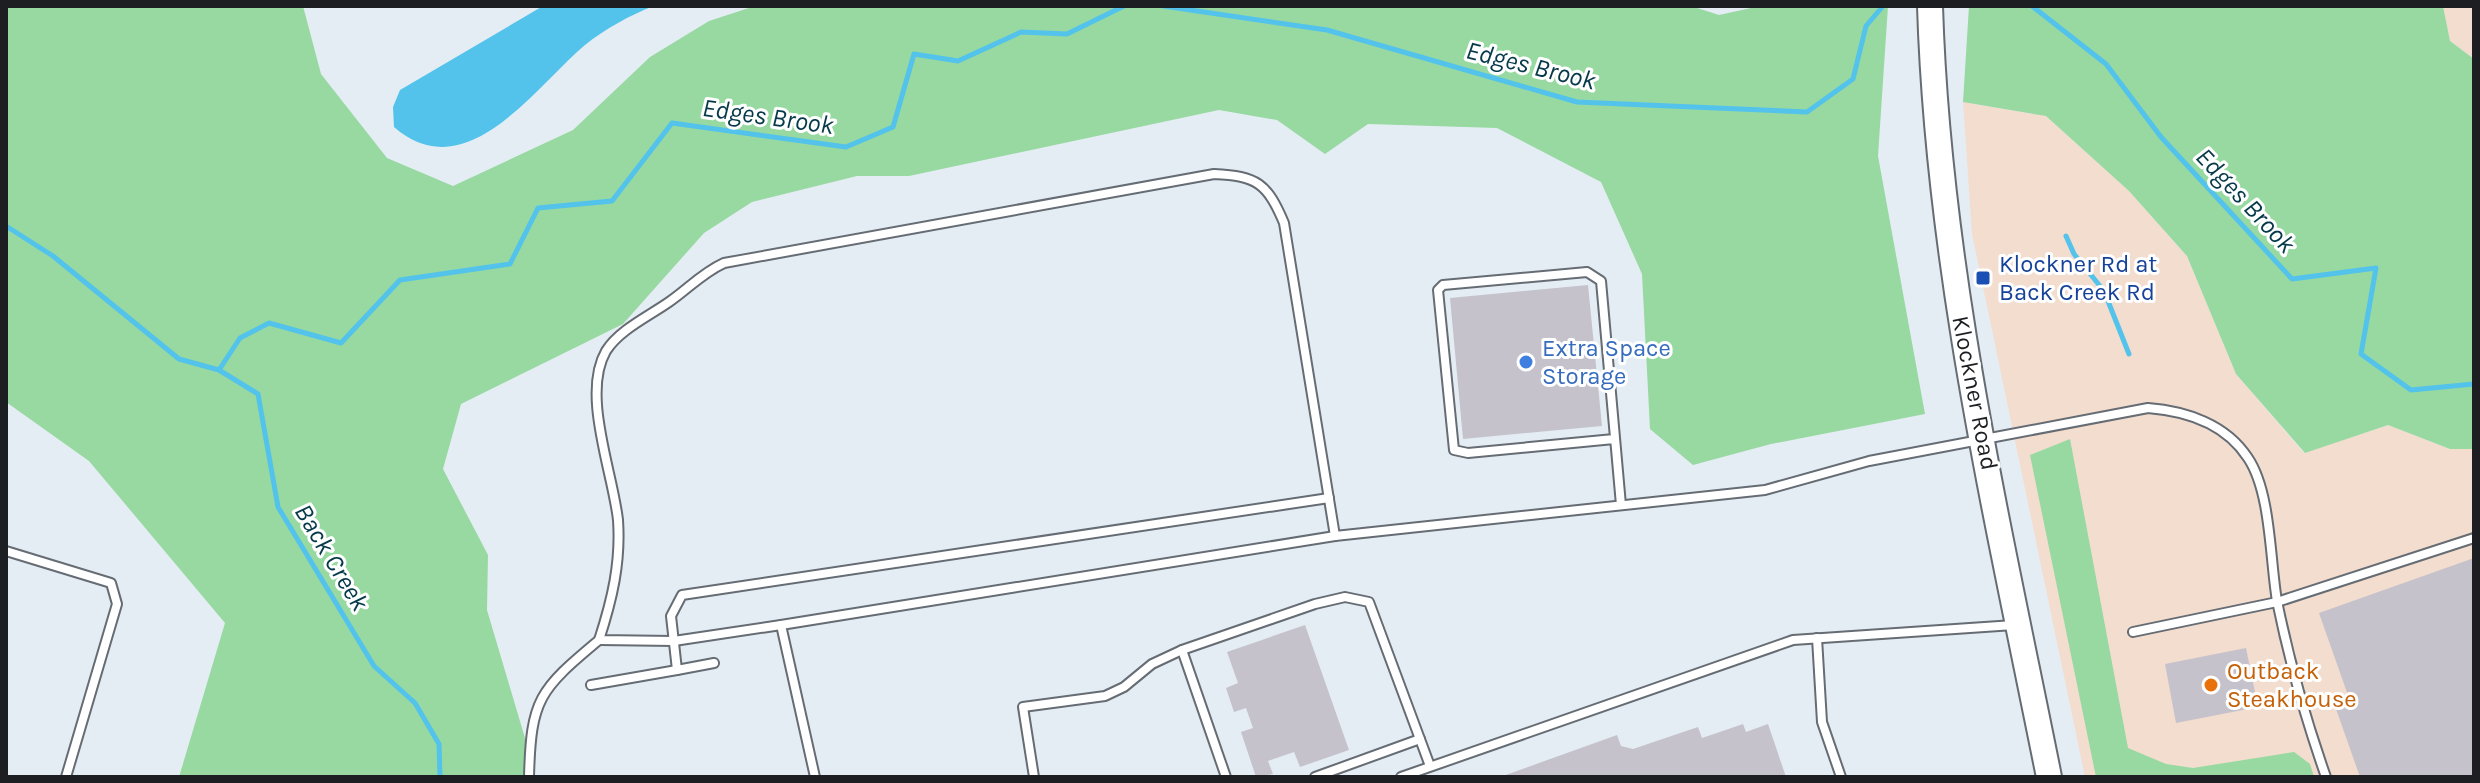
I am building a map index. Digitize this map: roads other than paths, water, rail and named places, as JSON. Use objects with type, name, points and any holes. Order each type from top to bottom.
[{"type":"main road","name":"Klockner Road","points":[[1930,6],[1945,211],[1983,440],[2049,777]]},
{"type":"lane","points":[[529,777],[530,726],[537,704],[548,685],[599,640],[618,573],[618,520],[596,391],[599,368],[618,338],[676,298],[703,273],[724,263],[1214,174],[1246,176],[1263,186],[1284,223],[1335,536]]},
{"type":"lane","points":[[1614,439],[1459,453],[1454,450],[1438,290],[1443,285],[1587,272],[1596,275],[1603,287],[1621,505]]},
{"type":"lane","points":[[599,640],[674,641],[1335,536],[1765,490],[1869,461],[2148,408],[2180,412],[2200,419],[2228,436],[2249,459],[2260,488],[2277,602],[2311,734],[2326,777]]},
{"type":"lane","points":[[677,670],[671,616],[682,595],[693,591],[1329,498]]},
{"type":"lane","points":[[2133,632],[2277,602],[2474,538]]},
{"type":"lane","points":[[6,551],[111,583],[117,604],[66,777]]},
{"type":"lane","points":[[1034,777],[1023,707],[1105,696],[1124,687],[1152,664],[1182,650],[1315,604],[1345,597],[1369,602],[1430,766]]},
{"type":"lane","points":[[781,625],[815,777]]},
{"type":"lane","points":[[1401,777],[1765,647],[1817,638],[2019,625]]},
{"type":"lane","points":[[1817,638],[1822,722],[1841,777]]},
{"type":"lane","points":[[1182,650],[1226,777]]},
{"type":"lane","points":[[591,685],[714,663]]},
{"type":"lane","points":[[1315,777],[1420,739]]},
{"type":"water","points":[[543,6],[654,6],[593,39],[522,106],[473,140],[447,147],[421,143],[394,127],[393,107],[400,90]]},
{"type":"waterway","name":"Edges Brook","points":[[219,370],[240,338],[269,323],[341,343],[400,280],[510,264],[538,208],[612,201],[672,123],[846,147],[893,127],[914,54],[958,61],[1021,32],[1067,34],[1124,6]]},
{"type":"waterway","name":"Edges Brook","points":[[1163,6],[1327,30],[1577,102],[1807,112],[1853,79],[1866,26],[1883,6]]},
{"type":"waterway","name":"Edges Brook","points":[[2032,6],[2106,64],[2161,137],[2292,279],[2376,268],[2361,354],[2411,390],[2474,384]]},
{"type":"waterway","name":"Back Creek","points":[[6,226],[53,256],[179,359],[219,370],[258,394],[278,507],[374,666],[415,703],[439,744],[440,777]]},
{"type":"waterway","points":[[2066,236],[2074,254],[2104,291],[2129,354]]},
{"type":"place","name":"Klockner Rd at Back Creek Rd","points":[[1983,278]]},
{"type":"place","name":"Extra Space Storage","points":[[1526,362]]},
{"type":"place","name":"Outback Steakhouse","points":[[2211,685]]}]
